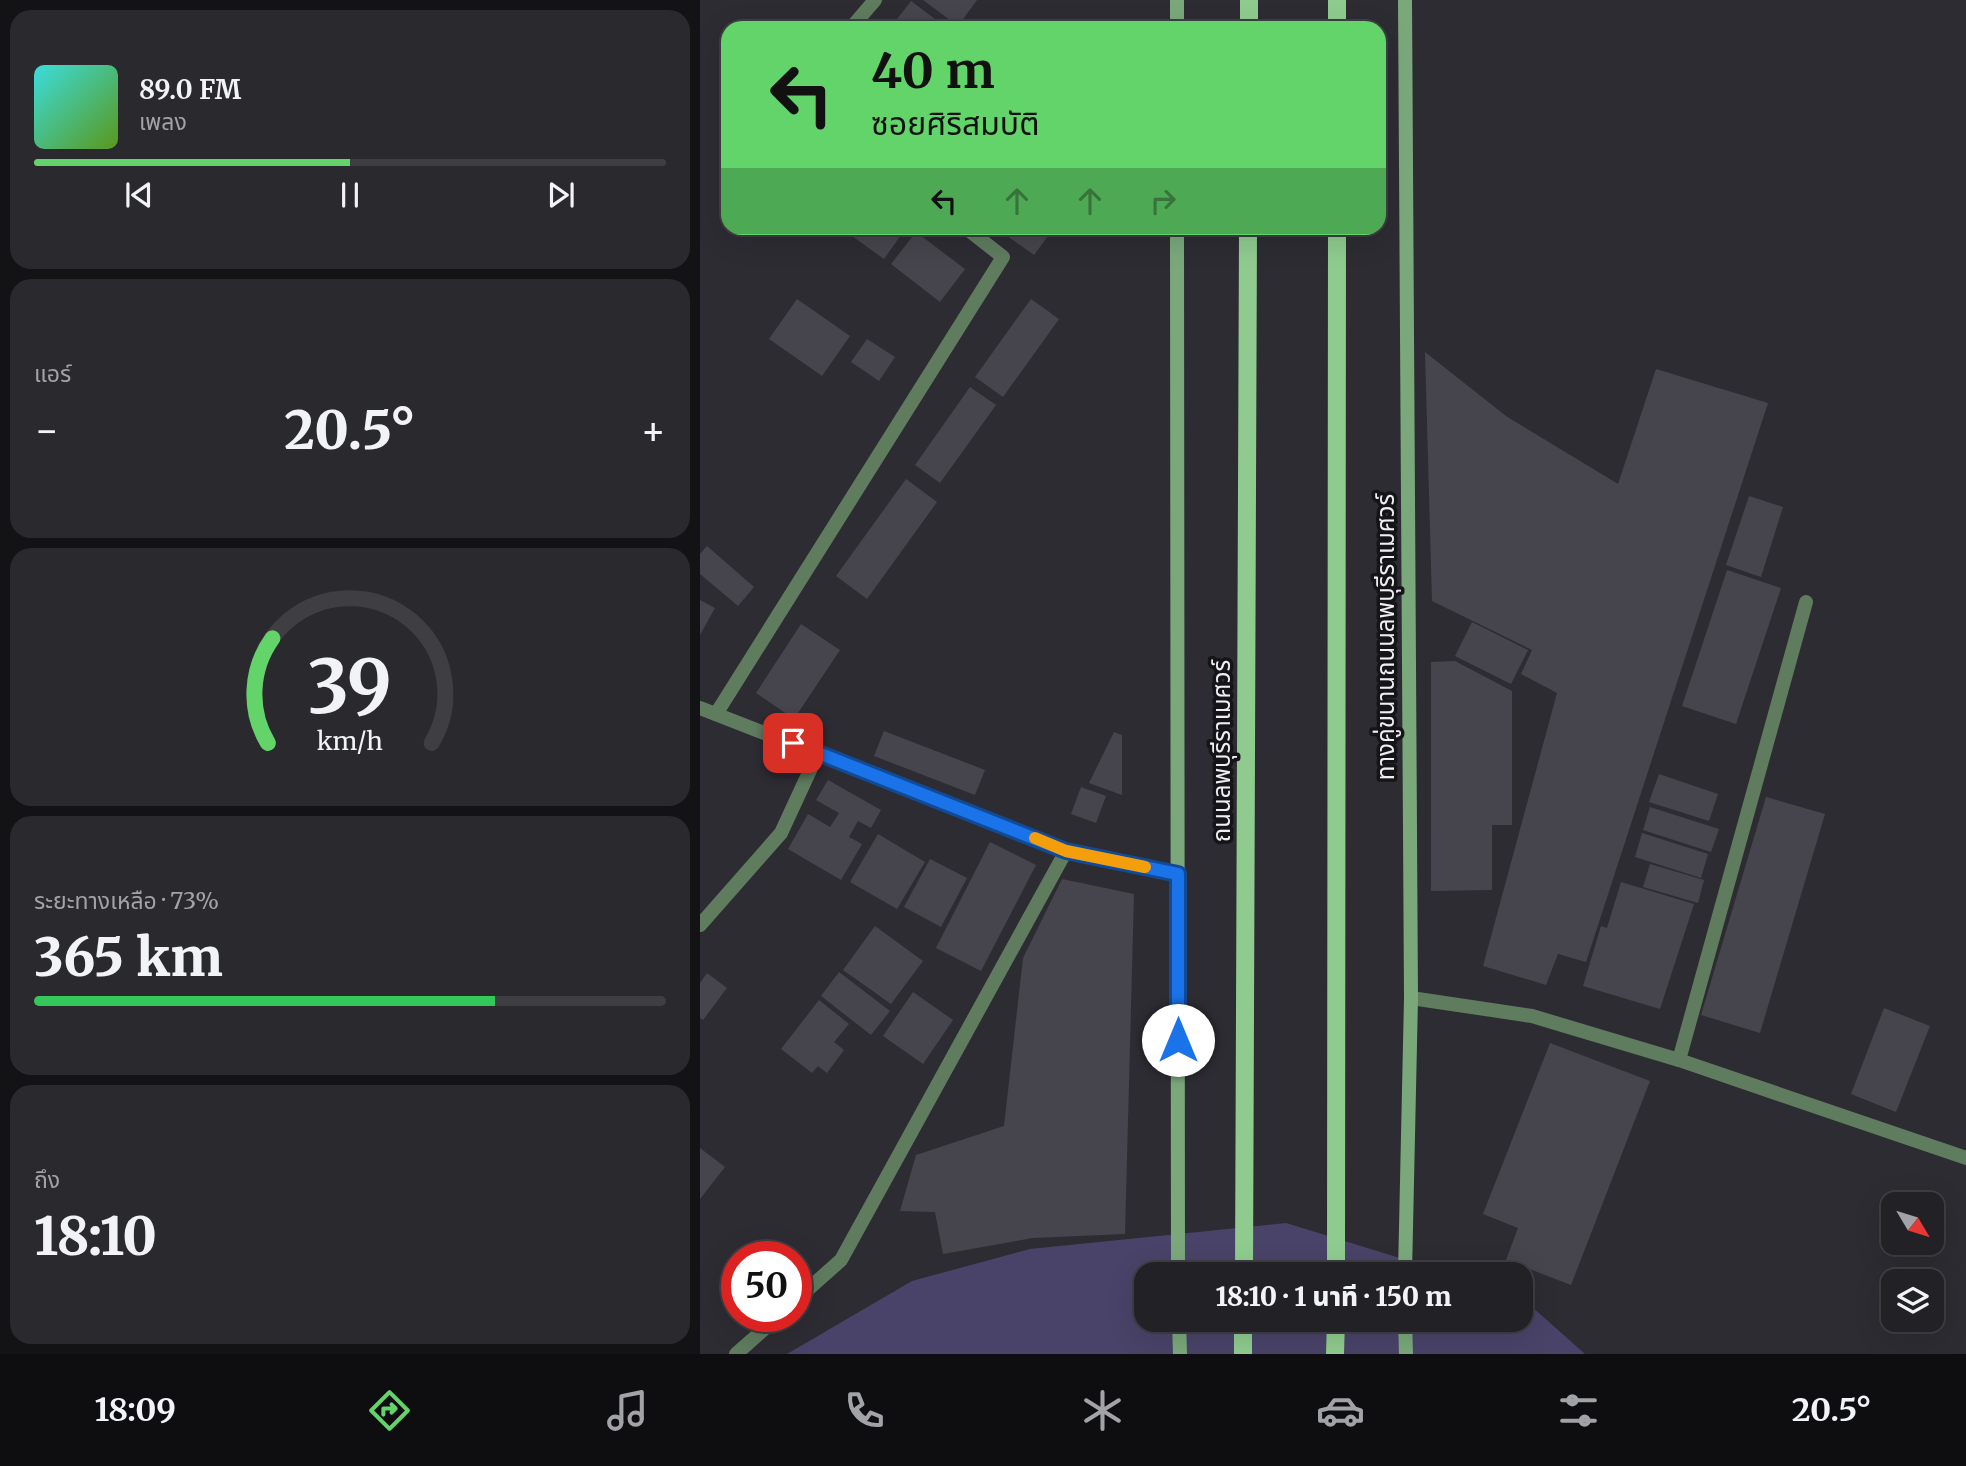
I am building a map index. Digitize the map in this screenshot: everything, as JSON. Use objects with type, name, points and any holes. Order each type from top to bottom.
[{"type":"main road","points":[[1177,0],[1177,21]]},
{"type":"main road","points":[[1249,0],[1249,21]]},
{"type":"main road","points":[[1337,0],[1337,21]]},
{"type":"main road","name":"ทางคู่ขนานถนนลพบุรีราเมศวร์","points":[[1405,0],[1411,998],[1405,1262]]},
{"type":"main road","points":[[1177,235],[1178,1262]]},
{"type":"main road","name":"ถนนลพบุรีราเมศวร์","points":[[1244,1262],[1248,235]]},
{"type":"main road","points":[[1336,1262],[1337,235]]},
{"type":"main road","points":[[1180,1332],[1180,1354]]},
{"type":"main road","points":[[1242,1354],[1243,1332]]},
{"type":"main road","points":[[1335,1354],[1336,1332]]},
{"type":"main road","points":[[1405,1332],[1406,1354]]},
{"type":"street","points":[[857,21],[875,0]]},
{"type":"street","points":[[716,714],[1003,257],[975,235]]},
{"type":"street","points":[[1679,1059],[1806,602]]},
{"type":"street","points":[[700,708],[1066,851],[1178,874]]},
{"type":"street","points":[[700,925],[781,833],[818,753]]},
{"type":"street","points":[[812,1286],[841,1260],[1066,851]]},
{"type":"street","points":[[1411,998],[1532,1016],[1679,1059],[1966,1158]]},
{"type":"street","points":[[736,1354],[761,1332]]},
{"type":"shaded area","points":[[1286,1223],[1413,1262],[1134,1262],[1134,1332],[1533,1332],[1533,1308],[1585,1354],[787,1354],[912,1281],[1030,1249]]},
{"type":"building","points":[[923,0],[977,0],[962,21],[951,21]]},
{"type":"building","points":[[911,1],[938,21],[895,21]]},
{"type":"building","points":[[851,235],[901,235],[884,259]]},
{"type":"building","points":[[914,235],[920,235],[965,269],[940,302],[891,264]]},
{"type":"building","points":[[1006,235],[1049,235],[1034,255]]},
{"type":"building","points":[[797,299],[850,336],[822,376],[769,339]]},
{"type":"building","points":[[1031,299],[1059,319],[1003,397],[975,377]]},
{"type":"building","points":[[867,339],[895,357],[879,381],[851,362]]},
{"type":"building","points":[[1425,352],[1506,416],[1618,484],[1656,369],[1768,403],[1586,962],[1558,954],[1546,985],[1483,966],[1557,693],[1521,674],[1532,650],[1432,601]]},
{"type":"building","points":[[970,387],[996,405],[940,483],[915,465]]},
{"type":"building","points":[[906,479],[937,502],[867,599],[836,576]]},
{"type":"building","points":[[1749,496],[1783,507],[1761,577],[1726,565]]},
{"type":"building","points":[[707,546],[754,587],[738,606],[700,574],[700,554]]},
{"type":"building","points":[[1727,570],[1781,588],[1736,724],[1682,706]]},
{"type":"building","points":[[700,600],[715,608],[700,635]]},
{"type":"building","points":[[1472,622],[1528,650],[1511,684],[1455,656]]},
{"type":"building","points":[[801,624],[840,650],[794,719],[756,693]]},
{"type":"building","points":[[1455,661],[1512,691],[1512,825],[1492,825],[1492,890],[1431,891],[1431,662]]},
{"type":"building","points":[[884,731],[985,770],[975,795],[874,756]]},
{"type":"building","points":[[1114,732],[1122,735],[1122,795],[1089,783]]},
{"type":"building","points":[[1659,774],[1718,794],[1709,821],[1649,802]]},
{"type":"building","points":[[828,780],[881,810],[871,828],[858,821],[849,837],[862,844],[841,880],[788,849],[808,814],[830,827],[839,813],[816,800]]},
{"type":"building","points":[[1081,787],[1106,796],[1096,823],[1071,814]]},
{"type":"building","points":[[1766,797],[1825,814],[1760,1033],[1701,1015]]},
{"type":"building","points":[[1650,807],[1719,829],[1711,852],[1643,830]]},
{"type":"building","points":[[1642,833],[1708,854],[1701,878],[1635,857]]},
{"type":"building","points":[[878,834],[925,862],[897,909],[850,882]]},
{"type":"building","points":[[990,842],[1036,865],[981,971],[936,948]]},
{"type":"building","points":[[930,859],[967,878],[941,927],[904,907]]},
{"type":"building","points":[[1650,864],[1704,880],[1698,903],[1643,887]]},
{"type":"building","points":[[1062,879],[1134,894],[1125,1234],[1033,1238],[943,1254],[935,1212],[900,1211],[916,1155],[1004,1126],[1023,958]]},
{"type":"building","points":[[1621,882],[1694,904],[1660,1009],[1583,986],[1601,926],[1607,928]]},
{"type":"building","points":[[875,926],[923,961],[891,1004],[843,970]]},
{"type":"building","points":[[839,972],[890,1011],[871,1035],[821,996]]},
{"type":"building","points":[[707,973],[727,988],[703,1020],[700,1018],[700,983]]},
{"type":"building","points":[[913,992],[953,1020],[923,1064],[883,1036]]},
{"type":"building","points":[[819,1000],[849,1024],[834,1042],[844,1050],[827,1073],[818,1066],[812,1073],[781,1049]]},
{"type":"building","points":[[1884,1008],[1930,1026],[1896,1112],[1851,1094]]},
{"type":"building","points":[[1550,1043],[1650,1081],[1571,1285],[1533,1270],[1533,1262],[1506,1260],[1518,1228],[1483,1214]]},
{"type":"building","points":[[700,1148],[725,1167],[700,1199]]},
{"type":"slow traffic","points":[[1035,838],[1066,851],[1145,867]]},
{"type":"route","points":[[793,743],[1066,851],[1178,874],[1178,1040]]}]
